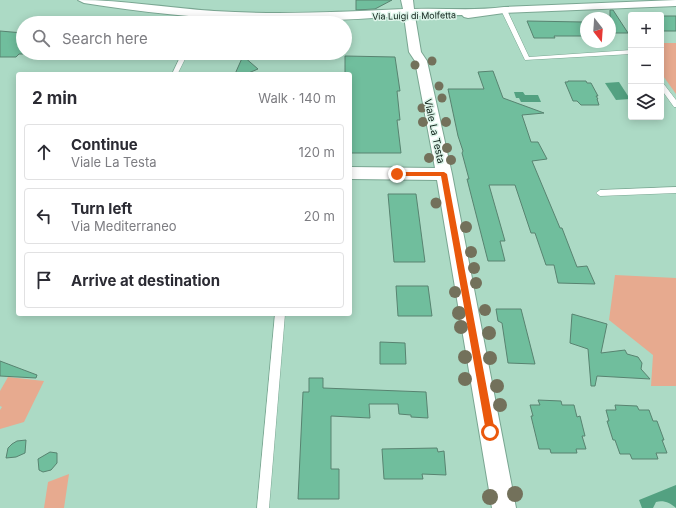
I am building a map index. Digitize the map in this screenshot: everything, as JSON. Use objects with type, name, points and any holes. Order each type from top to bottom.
[{"type":"street","name":"Via Luigi di Molfetta","points":[[84,0],[140,4],[195,16]]},
{"type":"street","name":"Viale La Testa","points":[[407,0],[415,12],[415,52],[421,61],[444,174],[504,508]]},
{"type":"street","name":"Via Luigi di Molfetta","points":[[349,16],[415,12],[466,15],[479,12],[504,10],[676,3]]},
{"type":"street","points":[[352,173],[444,174]]},
{"type":"lane","points":[[504,10],[526,59],[628,52]]},
{"type":"lane","points":[[176,72],[182,60]]},
{"type":"lane","points":[[664,88],[676,105]]},
{"type":"lane","points":[[600,193],[676,190]]},
{"type":"lane","points":[[263,508],[280,316]]},
{"type":"shaded area","points":[[664,43],[676,43],[676,94],[664,77]]},
{"type":"shaded area","points":[[619,82],[628,96],[628,99],[616,100],[605,83]]},
{"type":"shaded area","points":[[514,92],[523,92],[525,95],[538,95],[541,102],[521,102],[519,98],[516,98]]},
{"type":"shaded area","points":[[615,275],[676,278],[676,386],[651,386],[653,355],[609,320]]},
{"type":"shaded area","points":[[8,377],[44,381],[24,422],[0,429],[0,410],[2,407],[0,406],[0,391]]},
{"type":"shaded area","points":[[69,474],[64,508],[44,508],[48,482]]},
{"type":"shaded area","points":[[676,485],[676,508],[669,503],[662,501],[656,502],[653,508],[642,508],[639,500]]},
{"type":"building","points":[[356,0],[392,0],[375,9],[356,10]]},
{"type":"building","points":[[616,15],[628,33],[616,33]]},
{"type":"building","points":[[664,16],[676,16],[676,31],[664,31]]},
{"type":"building","points":[[527,21],[580,22],[580,36],[534,38]]},
{"type":"building","points":[[0,31],[16,32],[16,57],[0,57]]},
{"type":"building","points":[[352,56],[395,57],[400,91],[397,91],[400,120],[397,120],[401,153],[352,153],[352,72],[345,72],[345,60],[352,60]]},
{"type":"building","points":[[241,60],[248,60],[258,69],[251,72],[236,72]]},
{"type":"building","points":[[493,71],[503,98],[544,113],[522,115],[531,142],[538,142],[547,159],[532,161],[560,228],[562,228],[577,267],[587,266],[595,284],[558,283],[554,265],[546,265],[535,233],[531,233],[515,185],[489,185],[505,241],[500,241],[505,261],[488,261],[467,179],[469,179],[448,89],[484,89],[478,72]]},
{"type":"building","points":[[586,81],[587,83],[591,83],[598,96],[596,96],[599,105],[581,105],[577,101],[573,101],[565,82]]},
{"type":"building","points":[[388,194],[416,194],[425,262],[394,262]]},
{"type":"building","points":[[396,286],[428,286],[432,316],[398,316]]},
{"type":"building","points":[[496,309],[521,309],[535,364],[508,363],[502,323],[498,321]]},
{"type":"building","points":[[572,314],[607,324],[601,353],[625,350],[627,354],[638,357],[642,363],[641,369],[650,379],[597,376],[595,386],[591,386],[588,349],[570,343]]},
{"type":"building","points":[[380,342],[405,343],[406,364],[380,364]]},
{"type":"building","points":[[0,361],[37,375],[36,378],[0,376]]},
{"type":"building","points":[[309,378],[323,378],[323,388],[426,392],[428,418],[411,417],[411,415],[399,414],[398,404],[369,404],[370,418],[331,416],[331,469],[339,469],[339,499],[298,499],[303,392],[309,392]]},
{"type":"building","points":[[538,400],[561,401],[562,405],[574,405],[577,417],[580,416],[585,436],[582,436],[586,449],[576,449],[577,453],[551,453],[550,449],[539,449],[531,416],[533,416],[530,405],[540,405]]},
{"type":"building","points":[[615,405],[637,406],[639,410],[649,410],[653,421],[657,421],[667,453],[656,453],[658,459],[632,459],[630,454],[620,454],[615,440],[613,440],[607,421],[609,421],[606,410],[616,410]]},
{"type":"building","points":[[26,440],[25,453],[16,457],[6,458],[8,448],[12,444],[17,441]]},
{"type":"building","points":[[437,448],[438,452],[444,451],[446,475],[422,474],[423,479],[384,479],[382,449]]},
{"type":"building","points":[[50,452],[57,453],[57,463],[51,470],[43,472],[39,470],[38,459]]},
{"type":"route","points":[[397,174],[444,174],[490,432]]}]
